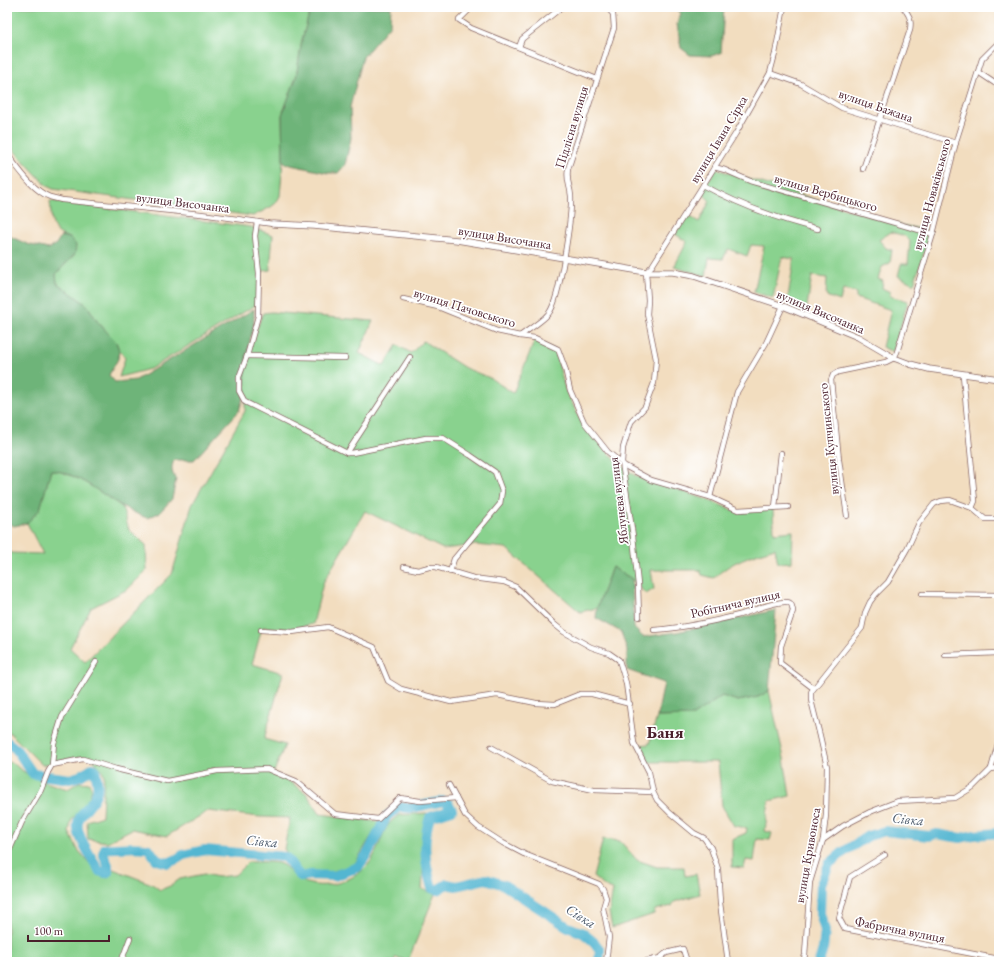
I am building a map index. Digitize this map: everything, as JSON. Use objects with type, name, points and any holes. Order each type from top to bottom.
[{"type":"street","points":[[472,7],[459,20],[471,28],[597,79]]},
{"type":"street","points":[[519,47],[522,39],[562,7]]},
{"type":"street","name":"Підлісна вулиця","points":[[565,258],[571,196],[566,178],[614,28],[613,14],[607,7]]},
{"type":"street","name":"вулиця Івана Сірка","points":[[646,272],[652,266],[736,133],[770,73],[784,7]]},
{"type":"street","points":[[863,169],[910,30],[911,22],[909,15],[903,7]]},
{"type":"street","name":"вулиця Новаківського","points":[[894,358],[933,234],[956,142],[982,59],[999,42]]},
{"type":"street","points":[[978,72],[999,86]]},
{"type":"street","name":"вулиця Бажана","points":[[770,73],[801,84],[842,108],[956,142]]},
{"type":"street","name":"вулиця Височанка","points":[[7,154],[38,190],[49,197],[62,200],[200,214],[273,224],[314,226],[457,240],[646,272],[673,272],[694,276],[784,306],[858,337],[894,358],[928,369],[999,379]]},
{"type":"street","name":"вулиця Вербицького","points":[[714,167],[750,181],[933,234]]},
{"type":"street","points":[[703,185],[729,199],[758,211],[818,229]]},
{"type":"street","points":[[257,222],[254,236],[259,273],[258,316],[247,356],[238,377],[239,391],[245,402],[347,453],[352,454],[426,438],[443,438],[495,472],[502,491],[500,504],[454,559],[450,572]]},
{"type":"street","name":"вулиця Пачовського","points":[[520,336],[550,313],[556,297],[565,258]]},
{"type":"street","name":"Яблунева вулиця","points":[[639,617],[638,585],[627,489],[622,462],[623,448],[631,422],[645,406],[654,383],[656,359],[648,314],[646,272]]},
{"type":"street","name":"вулиця Пачовського","points":[[403,299],[438,307],[469,318],[497,331],[535,338],[558,349],[570,390],[584,422],[608,452],[625,466],[651,480],[710,497],[738,510],[788,507]]},
{"type":"street","points":[[710,497],[737,392],[766,343],[784,306]]},
{"type":"street","points":[[247,356],[345,358]]},
{"type":"street","points":[[347,453],[410,357]]},
{"type":"street","name":"вулиця Купчинського","points":[[847,516],[839,460],[831,380],[833,375],[838,372],[886,362],[894,358]]},
{"type":"street","points":[[963,375],[975,501],[972,508]]},
{"type":"street","points":[[775,507],[780,453]]},
{"type":"street","points":[[813,688],[862,628],[865,613],[870,602],[888,582],[907,549],[919,523],[934,504],[941,501],[950,500],[972,508],[985,519],[999,519]]},
{"type":"street","points":[[404,567],[418,570],[436,567],[473,578],[504,582],[516,587],[564,632],[591,647],[608,653],[619,660],[626,683],[630,704],[634,743],[649,772],[653,792],[670,813],[694,833],[704,838],[710,848],[718,870],[720,903],[728,962]]},
{"type":"street","points":[[922,594],[999,595]]},
{"type":"street","name":"Робітнича вулиця","points":[[654,630],[673,629],[738,615],[773,604],[786,602],[790,603],[793,610],[781,646],[780,663],[813,688]]},
{"type":"street","points":[[261,630],[292,632],[328,627],[374,647],[388,681],[401,689],[451,702],[496,695],[536,703],[555,704],[580,694],[592,694],[630,704]]},
{"type":"street","points":[[945,655],[999,653]]},
{"type":"street","points":[[7,856],[22,822],[41,790],[52,765],[54,742],[62,717],[96,662]]},
{"type":"street","name":"вулиця Кривоноса","points":[[802,962],[805,955],[810,882],[823,840],[826,815],[827,767],[811,700],[811,692],[813,688]]},
{"type":"street","points":[[823,840],[843,826],[870,812],[898,801],[955,798],[973,787],[991,769],[999,740]]},
{"type":"street","points":[[491,747],[552,781],[594,790],[653,792]]},
{"type":"street","points":[[52,765],[83,759],[116,770],[167,781],[217,772],[267,769],[296,781],[335,814],[378,819],[400,798],[420,801],[456,798]]},
{"type":"street","points":[[991,769],[999,768]]},
{"type":"street","points":[[449,785],[464,815],[478,827],[524,854],[599,884],[603,889],[606,898],[603,908],[609,938],[606,962]]},
{"type":"street","name":"Фабрична вулиця","points":[[885,855],[850,877],[839,918],[845,929],[999,959]]},
{"type":"street","points":[[121,962],[130,938]]},
{"type":"street","points":[[647,962],[660,958],[666,953],[683,949],[687,962]]},
{"type":"green space","points":[[7,7],[311,7],[302,40],[296,78],[282,115],[283,160],[280,196],[276,203],[253,216],[53,189],[47,186],[7,143]]},
{"type":"green space","points":[[311,7],[391,7],[390,25],[363,57],[350,107],[351,138],[345,165],[338,173],[328,173],[286,164],[283,160],[282,115],[296,78],[302,40]]},
{"type":"green space","points":[[674,7],[724,7],[721,53],[711,56],[690,55],[681,48],[677,24],[681,13]]},
{"type":"green space","points":[[716,169],[893,223],[931,231],[914,284],[898,276],[901,264],[908,264],[910,241],[905,236],[891,232],[879,240],[886,248],[892,250],[890,263],[882,267],[878,279],[883,281],[882,288],[890,292],[890,296],[908,301],[893,352],[882,347],[891,310],[856,298],[856,293],[843,290],[840,301],[826,296],[827,278],[812,276],[806,312],[787,304],[794,259],[782,257],[773,298],[754,292],[764,246],[751,245],[747,256],[728,249],[723,259],[709,258],[706,276],[674,267],[687,242],[675,234],[687,215],[699,222],[710,201],[701,192]]},
{"type":"green space","points":[[50,201],[251,227],[273,235],[270,270],[263,271],[254,306],[150,369],[119,377],[125,358],[119,350],[116,342],[97,321],[87,305],[57,283],[56,274],[75,254],[70,238],[58,233],[55,229]]},
{"type":"green space","points":[[7,235],[27,244],[48,249],[56,244],[61,236],[70,238],[76,245],[75,254],[56,274],[57,283],[87,305],[97,321],[116,342],[119,350],[118,359],[109,375],[115,382],[136,380],[254,309],[254,324],[246,356],[245,392],[239,411],[194,460],[174,460],[172,470],[176,479],[172,499],[159,513],[147,518],[144,517],[113,501],[79,479],[51,470],[40,509],[27,523],[14,526],[7,523]]},
{"type":"green space","points":[[271,312],[373,321],[359,353],[384,366],[397,345],[411,353],[423,341],[465,368],[490,378],[513,393],[535,340],[555,350],[565,389],[582,423],[618,463],[636,476],[705,499],[738,512],[773,509],[774,533],[793,531],[792,562],[778,563],[775,548],[750,556],[735,563],[727,567],[714,578],[702,575],[700,570],[651,570],[654,589],[646,594],[632,579],[612,567],[597,608],[580,612],[506,548],[476,545],[443,549],[365,511],[323,583],[313,624],[291,629],[262,628],[252,664],[283,673],[264,739],[285,745],[273,774],[287,780],[306,793],[320,814],[380,822],[354,865],[327,873],[300,872],[284,849],[290,818],[260,817],[208,811],[167,836],[132,829],[107,842],[88,839],[87,821],[102,816],[104,774],[91,756],[73,758],[42,765],[7,730],[7,551],[11,553],[43,554],[27,523],[40,509],[51,470],[79,479],[122,507],[129,530],[146,545],[147,570],[128,589],[91,608],[70,648],[85,662],[172,574],[192,505],[245,411],[246,356],[263,313]]},
{"type":"green space","points":[[612,567],[632,579],[634,628],[643,637],[677,632],[776,610],[769,691],[758,697],[738,701],[722,696],[693,716],[657,717],[664,683],[627,670],[627,650],[621,632],[596,618],[597,608]]},
{"type":"green space","points":[[769,691],[784,758],[790,796],[769,801],[765,831],[772,833],[770,840],[757,839],[754,861],[746,860],[744,868],[732,867],[732,839],[746,833],[747,828],[734,826],[722,806],[718,762],[649,762],[640,745],[649,744],[657,717],[693,716],[722,696],[738,701],[758,697]]},
{"type":"green space","points":[[7,762],[14,764],[21,770],[39,780],[68,789],[79,782],[89,783],[92,789],[88,801],[71,821],[69,832],[78,850],[100,875],[108,877],[113,869],[152,884],[160,890],[170,886],[180,879],[204,874],[218,877],[235,875],[248,862],[270,862],[283,865],[297,878],[305,882],[315,885],[334,884],[352,877],[367,866],[373,857],[388,825],[399,815],[427,813],[422,889],[435,894],[408,961],[396,957],[393,962],[7,962]]},
{"type":"green space","points":[[603,839],[620,841],[637,860],[657,867],[684,867],[685,876],[696,874],[700,894],[674,902],[672,906],[655,910],[654,914],[612,928],[609,912],[613,890],[607,888],[593,877]]},
{"type":"waterway","name":"Сівка","points":[[7,742],[16,749],[33,774],[70,779],[80,776],[92,768],[95,769],[98,788],[92,801],[79,818],[78,829],[79,834],[99,871],[105,873],[108,872],[108,865],[103,853],[105,848],[133,847],[149,849],[157,860],[168,863],[183,855],[205,850],[285,857],[297,873],[302,877],[310,875],[334,876],[358,867],[368,853],[387,816],[399,807],[411,808],[443,801],[449,804],[452,810],[430,817],[426,835],[426,862],[432,888],[437,890],[447,884],[456,886],[486,879],[504,885],[568,927],[583,933],[594,942],[600,950],[599,962]]},
{"type":"waterway","name":"Сівка","points":[[819,962],[823,949],[825,931],[820,913],[821,884],[829,864],[842,853],[868,836],[885,831],[929,836],[936,834],[961,838],[974,835],[999,833]]},
{"type":"district","name":"Баня","points":[[665,732]]}]
